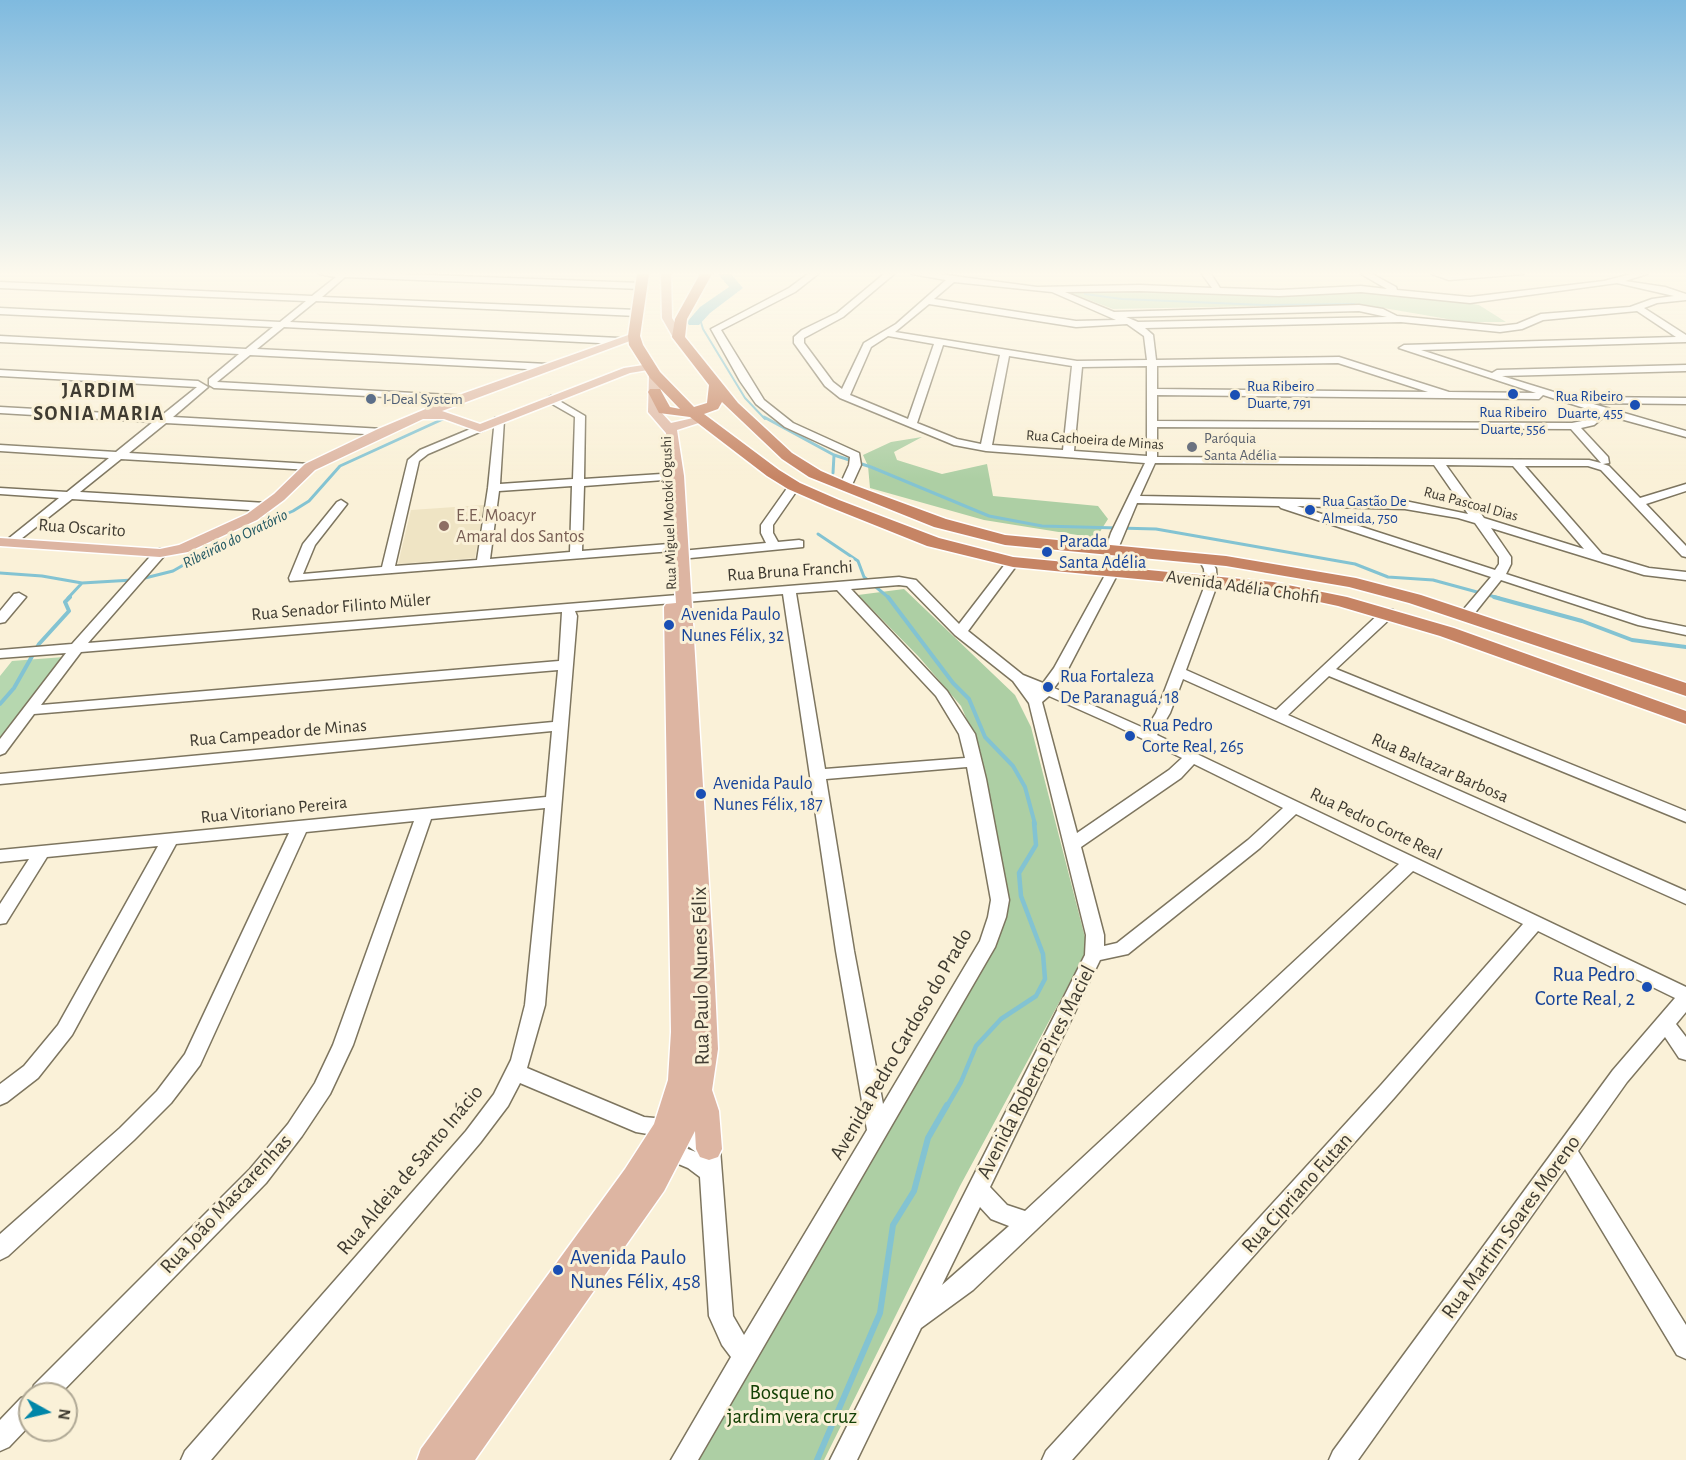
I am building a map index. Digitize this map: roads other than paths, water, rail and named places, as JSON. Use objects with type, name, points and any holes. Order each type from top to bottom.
[{"type":"highway","name":"Avenida Adélia Chohfi","points":[[636,342],[652,371],[697,417],[794,486],[914,536],[1013,562],[1205,559],[1262,565],[1350,582],[1465,616],[1686,690]]},
{"type":"highway","name":"Avenida Adélia Chohfi","points":[[682,342],[733,406],[787,456],[815,474],[940,523],[979,534],[1111,561],[1211,580],[1273,587],[1388,613],[1686,717]]},
{"type":"highway","points":[[697,417],[713,406],[716,400],[716,385]]},
{"type":"highway","points":[[655,392],[664,410],[697,417],[725,414],[733,406]]},
{"type":"main road","points":[[444,409],[463,398],[616,342]]},
{"type":"main road","points":[[444,409],[489,424],[628,370],[652,371]]},
{"type":"main road","name":"Rua Miguel Motoki Ogushi","points":[[652,371],[655,392],[654,412],[667,429],[672,476],[678,598]]},
{"type":"main road","name":"Rua Oscarito","points":[[6,542],[160,553],[183,549],[252,517],[310,467],[383,432],[444,409]]},
{"type":"main road","name":"Rua Miguel Motoki Ogushi","points":[[667,429],[697,417]]},
{"type":"main road","name":"Rua Paulo Nunes Félix","points":[[432,1460],[663,1137],[700,1091],[706,1049],[678,598]]},
{"type":"main road","name":"Rua Paulo Nunes Félix","points":[[456,1460],[655,1183],[663,1137],[680,1080],[683,1032],[678,598]]},
{"type":"main road","points":[[700,1091],[707,1111],[709,1160]]},
{"type":"street","points":[[60,342],[546,367]]},
{"type":"street","points":[[6,542],[69,496],[259,342]]},
{"type":"street","points":[[594,342],[602,347]]},
{"type":"street","points":[[723,342],[760,402],[789,424],[852,452],[855,462],[845,487]]},
{"type":"street","name":"Rua Cachoeira de Minas","points":[[801,342],[802,351],[829,384],[844,396],[954,442],[986,448],[1152,460],[1594,464],[1605,468],[1686,553]]},
{"type":"street","points":[[844,396],[867,345],[872,342]]},
{"type":"street","points":[[911,424],[939,342]]},
{"type":"street","points":[[940,342],[1077,364],[1339,360],[1445,394]]},
{"type":"street","points":[[1041,697],[1061,669],[1111,561],[1120,527],[1152,460],[1152,363],[1149,342]]},
{"type":"street","points":[[1588,342],[1404,348],[1560,398],[1686,434]]},
{"type":"street","points":[[1329,347],[1339,360]]},
{"type":"street","points":[[986,448],[1005,353]]},
{"type":"street","points":[[1068,454],[1077,364]]},
{"type":"street","points":[[1484,374],[1686,368]]},
{"type":"street","points":[[0,373],[463,398]]},
{"type":"street","points":[[1152,392],[1445,394],[1631,402],[1686,401]]},
{"type":"street","points":[[430,396],[440,400],[444,409]]},
{"type":"street","points":[[551,399],[580,416],[576,555]]},
{"type":"street","points":[[0,410],[383,432]]},
{"type":"street","points":[[1152,424],[1574,426],[1590,423],[1604,411]]},
{"type":"street","points":[[388,570],[414,460],[424,452],[489,424],[494,488],[483,562]]},
{"type":"street","points":[[1574,426],[1605,461]]},
{"type":"street","points":[[0,448],[310,467]]},
{"type":"street","points":[[1437,461],[1505,557],[1505,564],[1498,575],[1465,616]]},
{"type":"street","points":[[1516,462],[1599,558]]},
{"type":"street","points":[[494,488],[672,476]]},
{"type":"street","points":[[774,546],[767,525],[794,486]]},
{"type":"street","points":[[1637,503],[1686,487]]},
{"type":"street","points":[[0,491],[266,507]]},
{"type":"street","name":"Rua Pascoal Dias","points":[[1135,499],[1389,503],[1431,509],[1481,522],[1648,572],[1686,576]]},
{"type":"street","points":[[1268,501],[1643,622],[1686,631]]},
{"type":"street","points":[[341,504],[309,544],[295,578],[576,555],[675,552],[799,544]]},
{"type":"street","points":[[0,750],[77,647],[160,553]]},
{"type":"street","points":[[1149,736],[1163,713],[1211,580],[1205,559]]},
{"type":"street","points":[[960,632],[1013,562]]},
{"type":"street","name":"Rua Bruna Franchi","points":[[678,598],[899,581]]},
{"type":"street","name":"Avenida Roberto Pires Maciel","points":[[843,1460],[1095,955],[1095,935],[1041,697],[960,632],[911,583],[899,581]]},
{"type":"street","name":"Avenida Pedro Cardoso do Prado","points":[[684,1460],[860,1164],[877,1129],[920,1060],[995,928],[1000,900],[967,734],[942,694],[845,585]]},
{"type":"street","points":[[789,589],[867,1083],[877,1129]]},
{"type":"street","points":[[0,619],[19,597]]},
{"type":"street","name":"Rua Senador Filinto Müler","points":[[6,653],[678,598]]},
{"type":"street","name":"Rua Aldeia de Santo Inácio","points":[[194,1460],[473,1137],[501,1100],[521,1060],[535,1005],[570,616],[567,607]]},
{"type":"street","points":[[1277,717],[1329,671],[1388,613]]},
{"type":"street","points":[[32,710],[565,665]]},
{"type":"street","points":[[1329,671],[1686,818]]},
{"type":"street","name":"Rua Baltazar Barbosa","points":[[1179,672],[1686,898]]},
{"type":"street","name":"Rua Pedro Corte Real","points":[[1041,697],[1149,736],[1686,997]]},
{"type":"street","name":"Rua Campeador de Minas","points":[[0,779],[560,726]]},
{"type":"street","points":[[1073,844],[1088,836],[1175,774],[1192,757]]},
{"type":"street","points":[[818,775],[974,762]]},
{"type":"street","name":"Rua Vitoriano Pereira","points":[[0,856],[553,802]]},
{"type":"street","points":[[1095,955],[1115,952],[1132,942],[1254,844],[1295,806]]},
{"type":"street","name":"Rua João Mascarenhas","points":[[55,1382],[258,1176],[295,1130],[323,1088],[343,1045],[424,815]]},
{"type":"street","points":[[0,1249],[127,1134],[164,1096],[193,1059],[300,828]]},
{"type":"street","points":[[0,1096],[31,1072],[66,1029],[170,840]]},
{"type":"street","points":[[0,918],[42,852]]},
{"type":"street","points":[[913,1320],[965,1282],[1411,863]]},
{"type":"street","name":"Rua Cipriano Futan","points":[[1055,1460],[1452,1020],[1515,948],[1533,923]]},
{"type":"street","name":"Rua Martim Soares Moreno","points":[[1342,1460],[1620,1076],[1686,997]]},
{"type":"street","points":[[1665,1023],[1686,1052]]},
{"type":"street","points":[[515,1072],[663,1137],[696,1161],[709,1160],[722,1316],[730,1337],[745,1354]]},
{"type":"street","points":[[1566,1152],[1686,1347]]},
{"type":"street","points":[[978,1189],[999,1212],[1029,1223]]},
{"type":"street","points":[[0,1438],[18,1419]]},
{"type":"waterway","points":[[711,342],[745,398],[765,419]]},
{"type":"waterway","points":[[764,417],[834,455]]},
{"type":"waterway","name":"Ribeirão do Oratório","points":[[141,579],[173,571],[227,540],[293,511],[309,501],[340,466],[443,419]]},
{"type":"waterway","points":[[833,473],[834,455]]},
{"type":"waterway","points":[[834,455],[871,467],[989,516],[1042,526],[1156,529],[1355,564],[1388,577],[1433,580],[1499,598]]},
{"type":"waterway","points":[[818,534],[858,561],[864,577],[888,597]]},
{"type":"waterway","name":"Ribeirão do Oratório","points":[[0,573],[42,576],[82,583]]},
{"type":"waterway","name":"Ribeirão do Oratório","points":[[82,583],[133,580]]},
{"type":"waterway","points":[[68,598],[82,583]]},
{"type":"waterway","points":[[0,704],[14,688],[39,644],[69,611],[65,602],[70,597]]},
{"type":"waterway","points":[[888,597],[953,683],[969,699],[985,737],[1013,766],[1025,787],[1035,824]]},
{"type":"waterway","points":[[1494,597],[1582,621],[1632,640],[1686,647]]},
{"type":"waterway","points":[[947,1106],[961,1082],[976,1046],[1001,1019],[1036,996],[1045,979],[1043,954],[1021,896],[1019,873],[1036,845],[1034,822]]},
{"type":"waterway","points":[[817,1460],[880,1313],[893,1225],[914,1191],[928,1138],[947,1105]]},
{"type":"place","name":"Rua Ribeiro Duarte, 556","points":[[1513,394]]},
{"type":"place","name":"Rua Ribeiro Duarte, 791","points":[[1235,395]]},
{"type":"place","name":"I-Deal System","points":[[371,399]]},
{"type":"place","name":"Rua Ribeiro Duarte, 455","points":[[1635,405]]},
{"type":"place","name":"Paróquia Santa Adélia","points":[[1192,447]]},
{"type":"place","name":"Rua Gastão De Almeida, 750","points":[[1310,510]]},
{"type":"place","name":"E.E. Moacyr Amaral dos Santos","points":[[444,526]]},
{"type":"place","name":"Parada Santa Adélia","points":[[1047,552]]},
{"type":"place","name":"Avenida Paulo Nunes Félix, 32","points":[[669,625]]},
{"type":"place","name":"Rua Fortaleza De Paranaguá, 18","points":[[1048,687]]},
{"type":"place","name":"Rua Pedro Corte Real, 265","points":[[1130,736]]},
{"type":"place","name":"Avenida Paulo Nunes Félix, 187","points":[[701,794]]},
{"type":"place","name":"Rua Pedro Corte Real, 2","points":[[1647,987]]},
{"type":"place","name":"Avenida Paulo Nunes Félix, 458","points":[[558,1270]]},
{"type":"district","name":"JARDIM SONIA MARIA","points":[[99,402]]},
{"type":"park label","name":"Bosque no jardim vera cruz","points":[[792,1405]]}]
